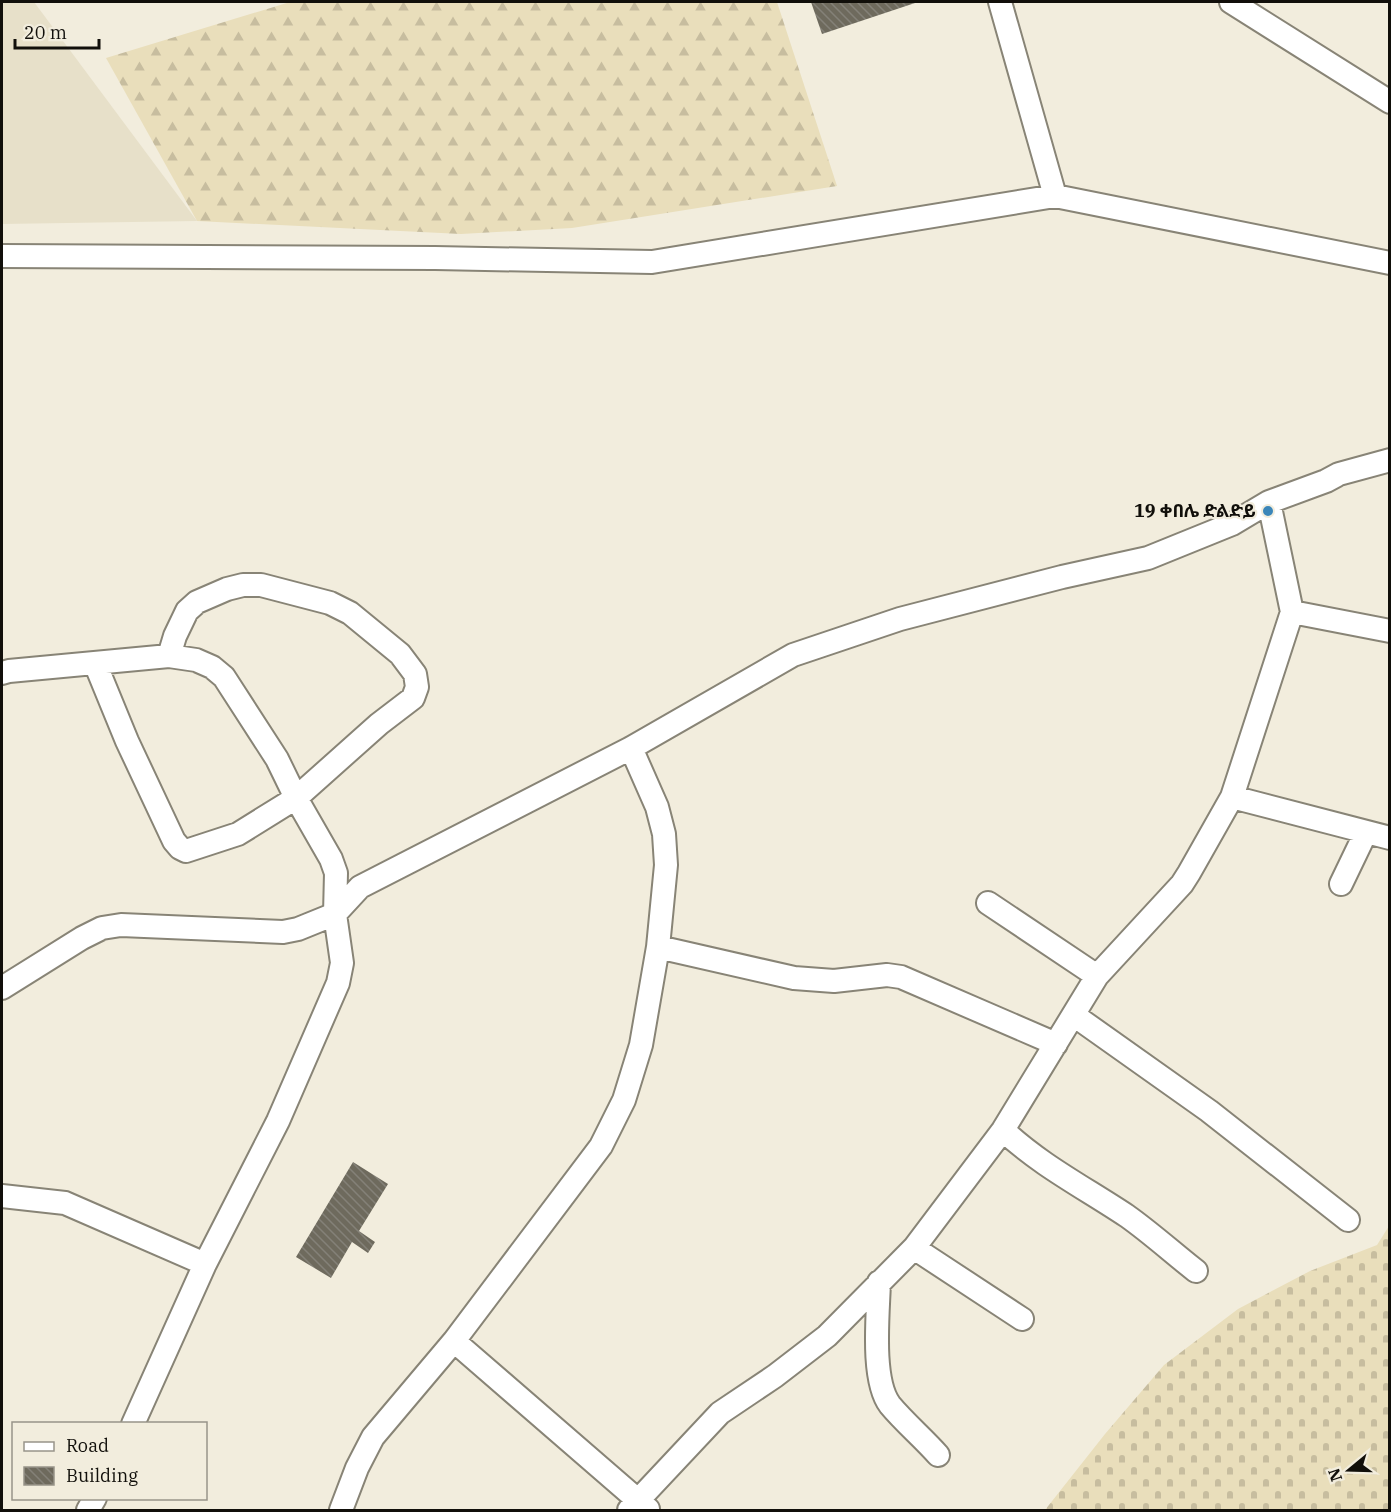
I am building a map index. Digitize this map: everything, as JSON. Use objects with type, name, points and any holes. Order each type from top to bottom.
[{"type":"street","points":[[1000,2],[1054,196]]},
{"type":"street","points":[[1231,2],[1389,102]]},
{"type":"street","points":[[2,256],[435,258],[652,262],[1054,196],[1389,263]]},
{"type":"street","points":[[2,988],[102,928],[121,925],[283,932],[298,929],[335,914],[360,887],[631,748],[792,655],[900,619],[1062,577],[1148,558],[1232,524],[1269,502],[1340,474],[1389,460]]},
{"type":"street","points":[[454,1341],[639,1507],[720,1413],[776,1376],[827,1336],[914,1248],[1003,1130],[1075,1016],[1097,976],[1182,884],[1232,797],[1292,612],[1269,502]]},
{"type":"street","points":[[95,663],[127,741],[174,841],[186,851],[238,834],[296,798],[413,698],[417,687],[415,674],[400,654],[350,613],[330,603],[261,585],[243,585],[227,589],[197,602],[187,611],[175,636],[169,656]]},
{"type":"street","points":[[1292,612],[1389,632]]},
{"type":"street","points":[[2,673],[169,656],[196,660],[212,667],[224,677],[277,759],[296,798],[331,858],[336,873],[335,914],[342,955],[338,983],[278,1120],[205,1264],[134,1422]]},
{"type":"street","points":[[341,1510],[357,1468],[373,1437],[454,1341],[601,1146],[624,1100],[641,1045],[658,947],[666,865],[664,834],[657,807],[631,748]]},
{"type":"street","points":[[1232,797],[1389,838]]},
{"type":"street","points":[[1341,884],[1366,832]]},
{"type":"street","points":[[988,903],[1097,976]]},
{"type":"street","points":[[658,947],[794,978],[834,981],[887,975],[901,977],[1056,1044]]},
{"type":"street","points":[[1075,1016],[1209,1111],[1348,1221]]},
{"type":"street","points":[[1003,1130],[1030,1154],[1129,1218],[1196,1271]]},
{"type":"street","points":[[2,1196],[65,1203],[205,1264]]},
{"type":"street","points":[[914,1248],[1022,1318]]},
{"type":"street","points":[[879,1282],[880,1384],[889,1403],[939,1455]]},
{"type":"shaded area","points":[[2,2],[34,2],[197,221],[2,224]]},
{"type":"green space","points":[[290,2],[777,2],[837,186],[572,228],[461,234],[197,221],[106,58]]},
{"type":"green space","points":[[1389,1226],[1389,1510],[1045,1510],[1105,1434],[1164,1365],[1238,1309],[1310,1271],[1377,1245]]},
{"type":"building","points":[[811,2],[918,2],[822,34]]},
{"type":"building","points":[[353,1162],[388,1184],[359,1231],[375,1242],[368,1253],[352,1242],[331,1278],[296,1257]]},
{"type":"place","name":"19 ቀበሌ ድልድይ","points":[[1268,511]]}]
